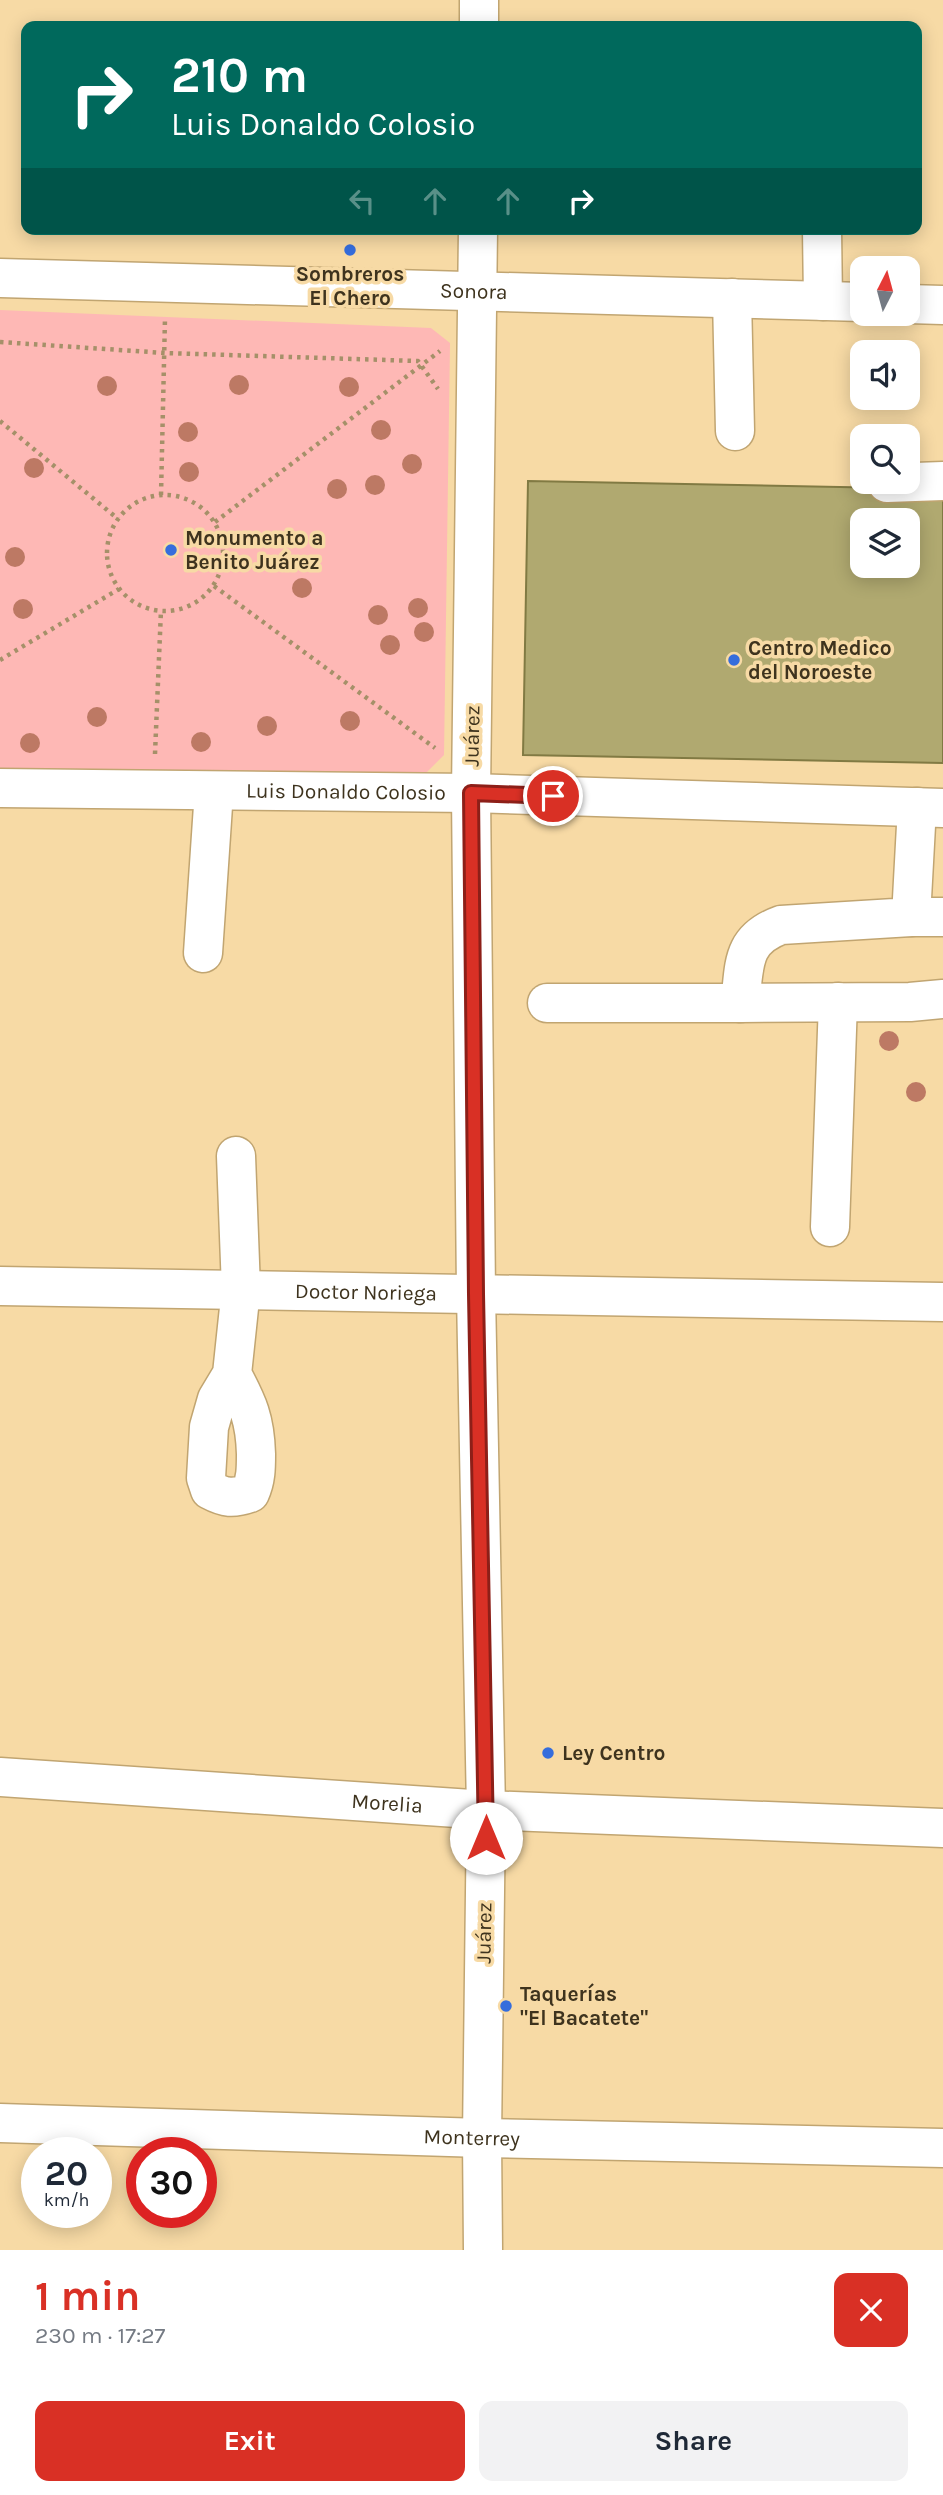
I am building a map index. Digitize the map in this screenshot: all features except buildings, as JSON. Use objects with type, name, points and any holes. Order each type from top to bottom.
[{"type":"street","points":[[478,21],[479,0]]},
{"type":"street","name":"Juárez","points":[[478,235],[471,793],[476,1294],[486,1810],[481,2138],[483,2250]]},
{"type":"street","points":[[822,235],[823,301]]},
{"type":"street","name":"Sonora","points":[[0,278],[850,302]]},
{"type":"street","points":[[732,298],[734,431]]},
{"type":"street","points":[[920,304],[943,305]]},
{"type":"street","points":[[920,482],[943,481]]},
{"type":"street","name":"Luis Donaldo Colosio","points":[[0,788],[471,793],[930,808]]},
{"type":"street","points":[[204,953],[214,791]]},
{"type":"street","points":[[740,1003],[747,956],[752,944],[764,931],[780,925],[927,917],[930,808]]},
{"type":"street","points":[[547,1003],[910,1002],[943,999]]},
{"type":"street","points":[[830,1227],[838,1002]]},
{"type":"street","points":[[232,1374],[241,1289],[236,1156]]},
{"type":"street","name":"Doctor Noriega","points":[[0,1286],[943,1302]]},
{"type":"street","name":"Morelia","points":[[0,1777],[486,1810],[943,1828]]},
{"type":"street","name":"Monterrey","points":[[0,2123],[481,2138],[943,2148]]},
{"type":"path","points":[[161,495],[166,317]]},
{"type":"path","points":[[0,342],[165,353],[418,361],[438,386],[438,400]]},
{"type":"path","points":[[215,522],[450,344]]},
{"type":"path","points":[[0,421],[118,519]]},
{"type":"path","points":[[161,495],[192,501],[205,510],[215,522],[221,537],[221,570],[213,585],[203,597],[176,610],[145,607],[131,600],[119,588],[110,572],[107,554],[109,535],[118,519],[130,507],[145,498],[161,495]]},
{"type":"path","points":[[213,585],[444,755]]},
{"type":"path","points":[[0,660],[119,588]]},
{"type":"path","points":[[155,757],[161,610]]},
{"type":"path","points":[[428,756],[433,747],[434,734]]},
{"type":"shaded area","points":[[0,310],[431,328],[450,343],[444,755],[422,777],[0,771]]},
{"type":"place","name":"Sombreros El Chero","points":[[350,250]]},
{"type":"place","name":"Monumento a Benito Juárez","points":[[171,550]]},
{"type":"place","name":"Centro Medico del Noroeste","points":[[734,660]]},
{"type":"place","name":"Ley Centro","points":[[548,1753]]},
{"type":"place","name":"Taquerías \"El Bacatete\"","points":[[506,2006]]},
{"type":"route","points":[[486,1838],[476,1294],[471,793],[553,796]]}]
